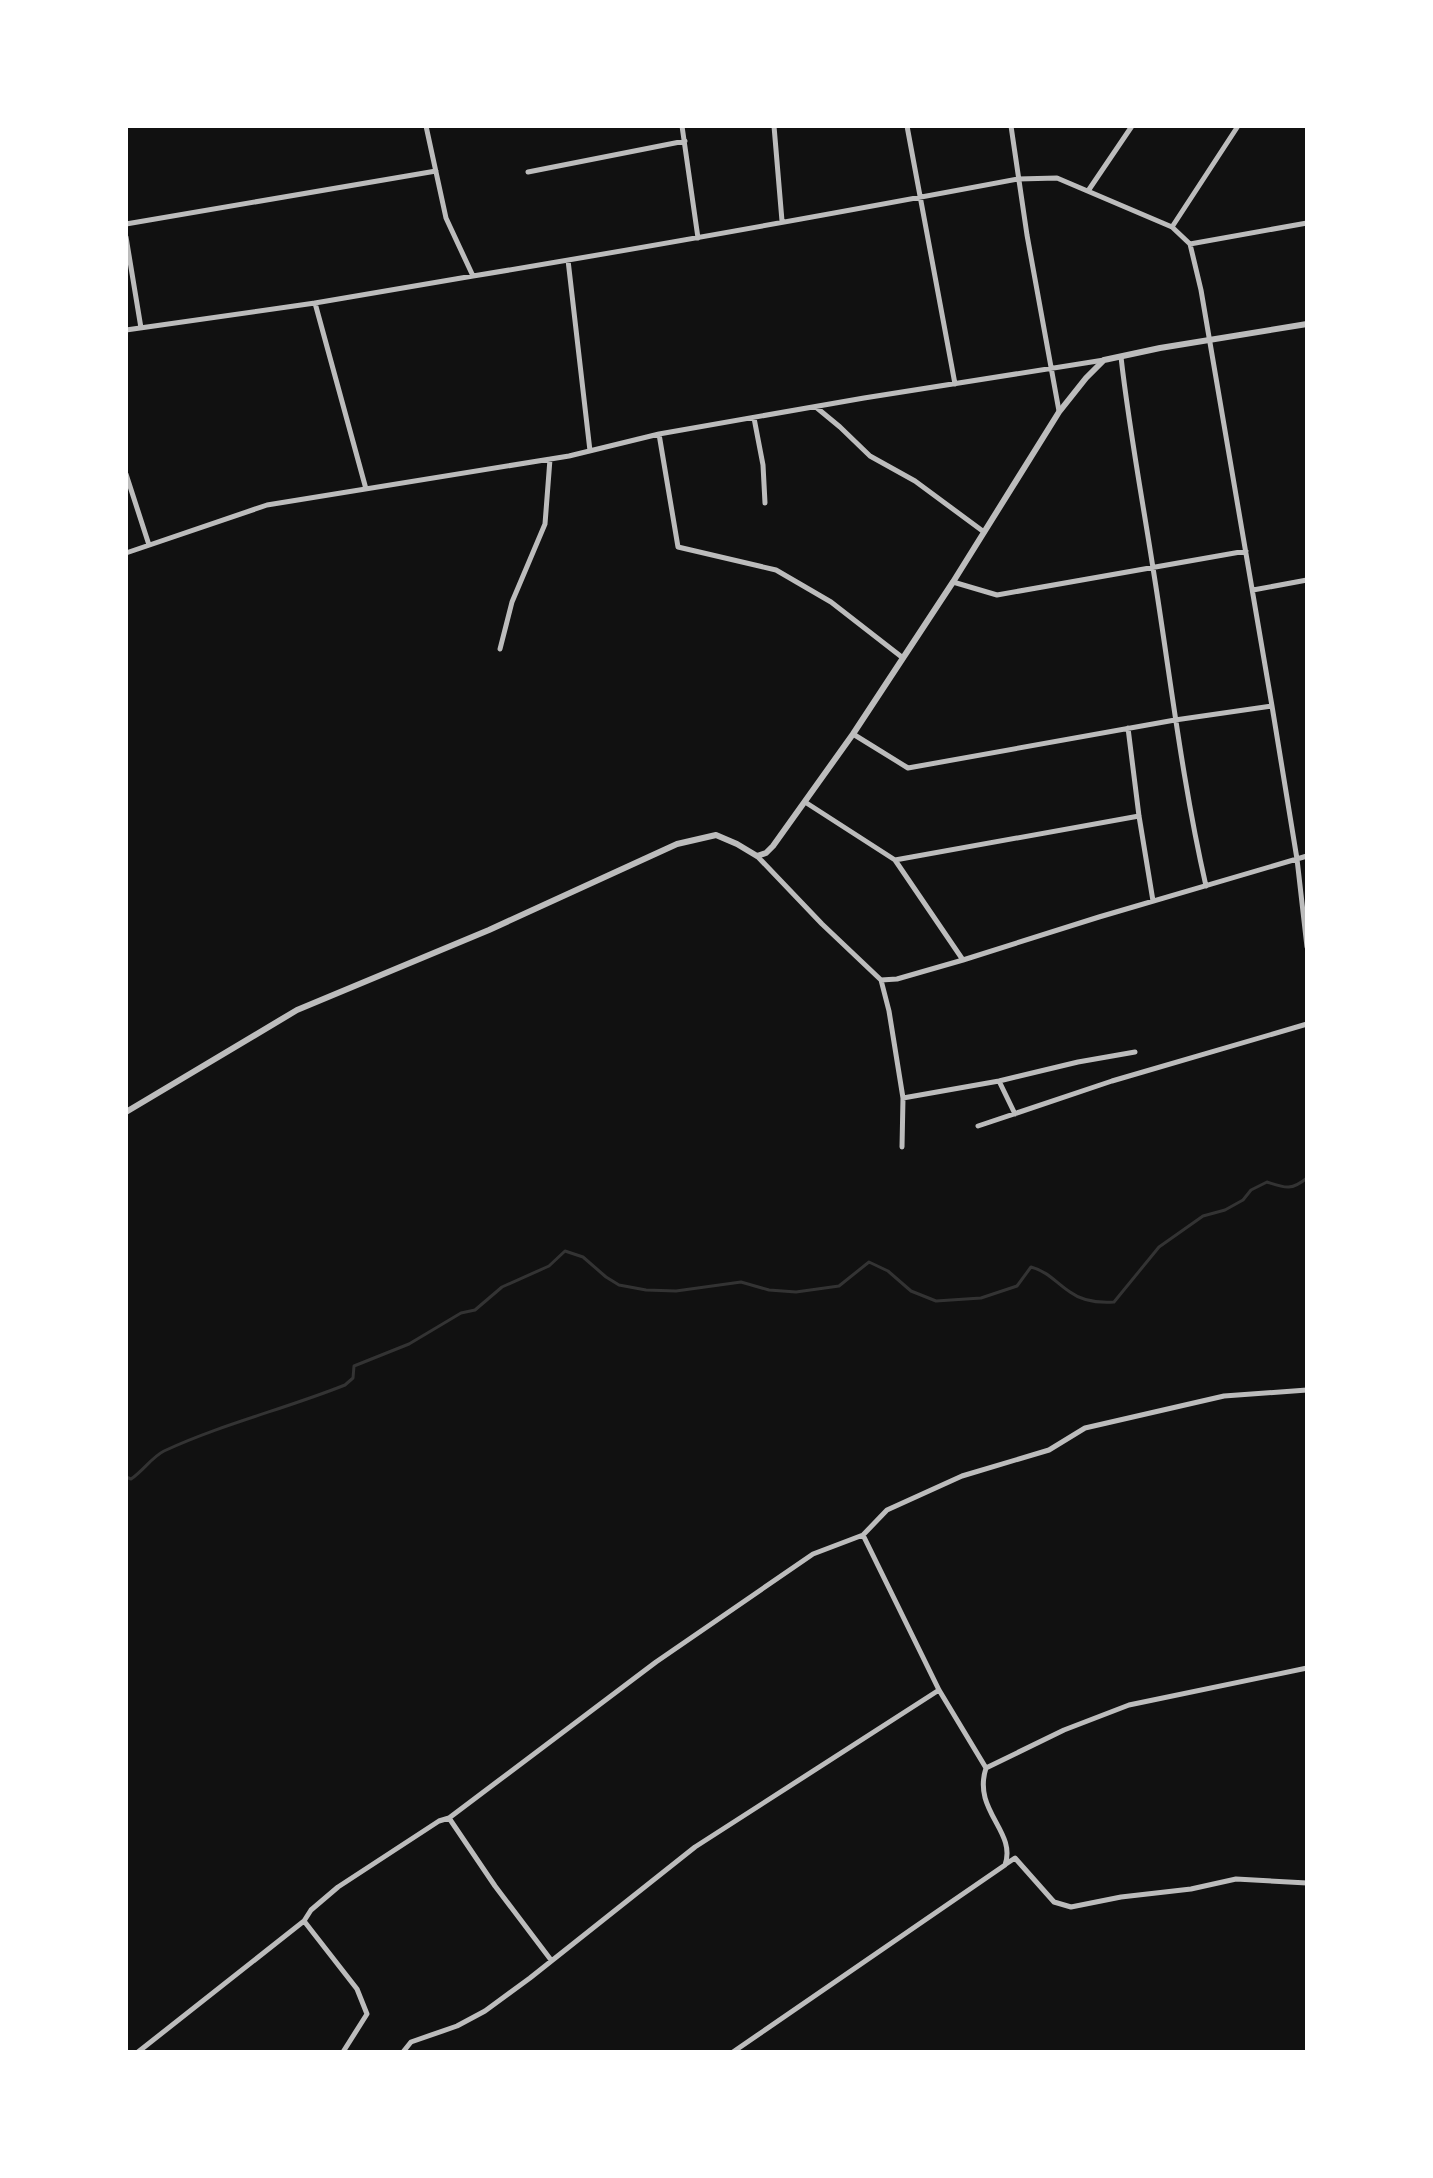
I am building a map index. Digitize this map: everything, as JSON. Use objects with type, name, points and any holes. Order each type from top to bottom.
[{"type":"street","points":[[426,126],[446,218],[473,276]]},
{"type":"street","points":[[682,126],[698,238]]},
{"type":"street","points":[[774,126],[782,221]]},
{"type":"street","points":[[907,126],[955,384]]},
{"type":"street","points":[[1011,126],[1059,412]]},
{"type":"street","points":[[1088,191],[1132,126]]},
{"type":"street","points":[[1172,227],[1238,126]]},
{"type":"street","points":[[528,172],[685,141]]},
{"type":"street","points":[[126,224],[436,171]]},
{"type":"street","points":[[126,330],[315,303],[698,238],[1018,179],[1057,178],[1172,227],[1190,244],[1201,290],[1297,859],[1307,947]]},
{"type":"street","points":[[1190,244],[1307,223]]},
{"type":"street","points":[[126,237],[141,328]]},
{"type":"street","points":[[568,260],[590,451]]},
{"type":"street","points":[[315,303],[366,489]]},
{"type":"street","points":[[126,553],[267,505],[550,459],[659,434],[1307,324]]},
{"type":"street","points":[[1121,357],[1175,720],[1206,886]]},
{"type":"street","points":[[757,856],[773,846],[853,734],[1059,412],[1104,360]]},
{"type":"street","points":[[817,408],[870,456],[915,481],[984,532]]},
{"type":"street","points":[[754,418],[763,465],[765,503]]},
{"type":"street","points":[[659,434],[678,547],[776,570],[831,602],[903,658]]},
{"type":"street","points":[[500,649],[512,602],[545,524],[550,459]]},
{"type":"street","points":[[126,474],[149,545]]},
{"type":"street","points":[[953,582],[997,595],[1246,551]]},
{"type":"street","points":[[1253,590],[1307,580]]},
{"type":"street","points":[[853,734],[908,768],[1128,728],[1272,706]]},
{"type":"street","points":[[1128,728],[1153,901]]},
{"type":"street","points":[[805,802],[895,860],[963,960]]},
{"type":"street","points":[[895,860],[1139,816]]},
{"type":"street","points":[[126,1112],[297,1010],[489,930],[677,844],[716,835],[757,856],[881,980],[903,1098],[902,1147]]},
{"type":"street","points":[[881,980],[897,979],[963,960],[1307,856]]},
{"type":"street","points":[[978,1126],[1112,1081],[1307,1024]]},
{"type":"street","points":[[903,1098],[1135,1052]]},
{"type":"street","points":[[999,1081],[1015,1114]]},
{"type":"street","points":[[138,2052],[304,1921],[311,1910],[338,1887],[439,1821],[449,1818],[682,1644],[813,1554],[863,1535],[887,1510],[962,1476],[1049,1450],[1085,1428],[1224,1396],[1307,1390]]},
{"type":"street","points":[[863,1535],[939,1690],[986,1768]]},
{"type":"street","points":[[1005,1865],[1008,1855],[1006,1844],[983,1797],[981,1782],[986,1768],[1064,1730],[1129,1705],[1307,1668]]},
{"type":"street","points":[[403,2052],[411,2042],[457,2026],[485,2011],[695,1847],[939,1690]]},
{"type":"street","points":[[449,1818],[551,1960]]},
{"type":"street","points":[[733,2052],[1015,1858],[1054,1902],[1071,1907],[1236,1879],[1307,1883]]},
{"type":"street","points":[[304,1921],[357,1989],[367,2014],[345,2051]]},
{"type":"waterway","points":[[126,1477],[131,1479],[160,1454],[186,1441],[345,1385],[353,1378],[354,1366],[409,1344],[461,1313],[475,1310],[502,1287],[549,1266],[565,1251],[583,1257],[619,1285],[646,1290],[676,1291],[741,1282],[769,1290],[796,1292],[839,1286],[869,1262],[888,1271],[911,1291],[936,1301],[981,1298],[1017,1286],[1031,1267],[1080,1298],[1114,1302],[1159,1247],[1203,1216],[1225,1210],[1267,1182],[1288,1187],[1307,1178]]}]
